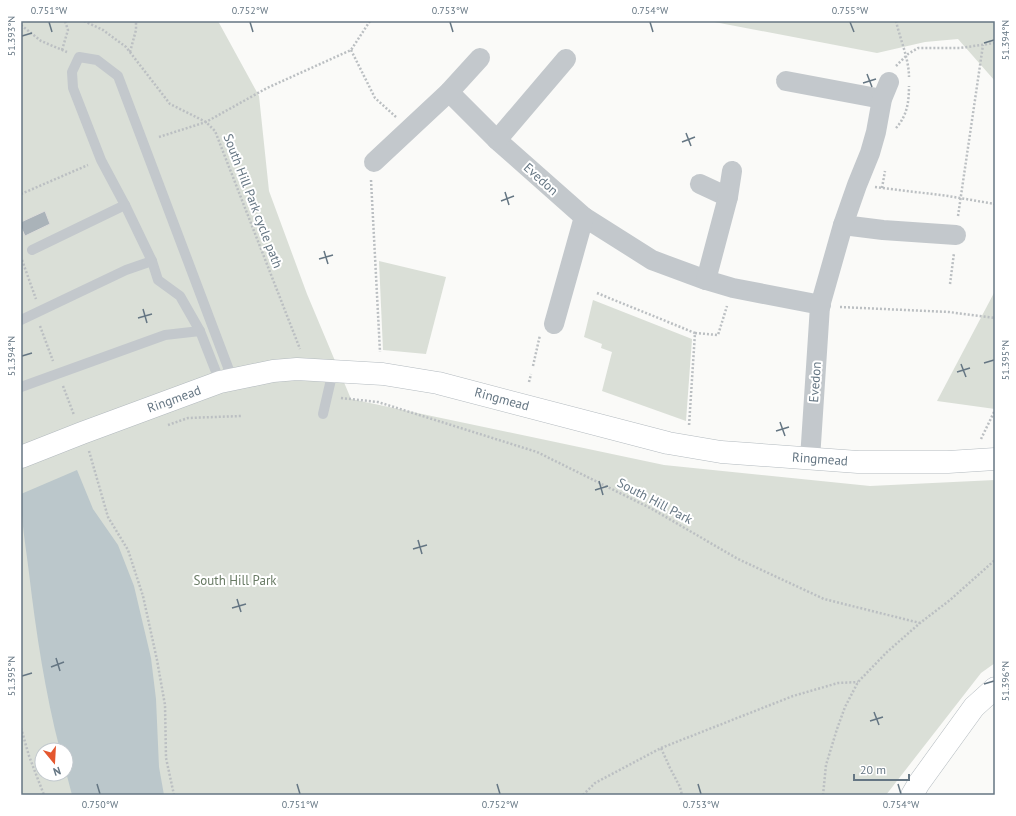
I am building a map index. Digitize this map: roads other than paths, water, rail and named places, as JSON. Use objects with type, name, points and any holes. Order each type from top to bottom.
[{"type":"street","points":[[374,162],[449,92],[480,58]]},
{"type":"street","points":[[497,140],[566,59]]},
{"type":"street","name":"Evedon","points":[[786,81],[885,91],[870,153],[843,225],[820,306],[810,459]]},
{"type":"street","name":"Evedon","points":[[449,92],[497,140],[584,218],[652,260],[706,280],[733,288],[820,306]]},
{"type":"street","points":[[706,280],[728,197],[732,171]]},
{"type":"street","points":[[700,184],[728,197]]},
{"type":"street","points":[[554,324],[584,218]]},
{"type":"street","points":[[843,225],[883,230],[956,235]]},
{"type":"street","name":"Ringmead","points":[[21,457],[226,380],[297,369],[383,374],[438,383],[668,443],[721,452],[858,462],[948,462],[995,459]]},
{"type":"street","points":[[912,795],[974,707],[995,688]]},
{"type":"lane","points":[[79,57],[97,60],[118,76],[226,380],[180,296],[158,280],[152,261],[101,160],[73,88],[72,72],[79,57]]},
{"type":"lane","points":[[32,250],[125,205]]},
{"type":"lane","points":[[21,320],[126,270],[152,261]]},
{"type":"lane","points":[[21,387],[165,335],[200,331]]},
{"type":"lane","points":[[323,414],[333,371]]},
{"type":"park label","name":"South Hill Park","points":[[235,580]]}]
